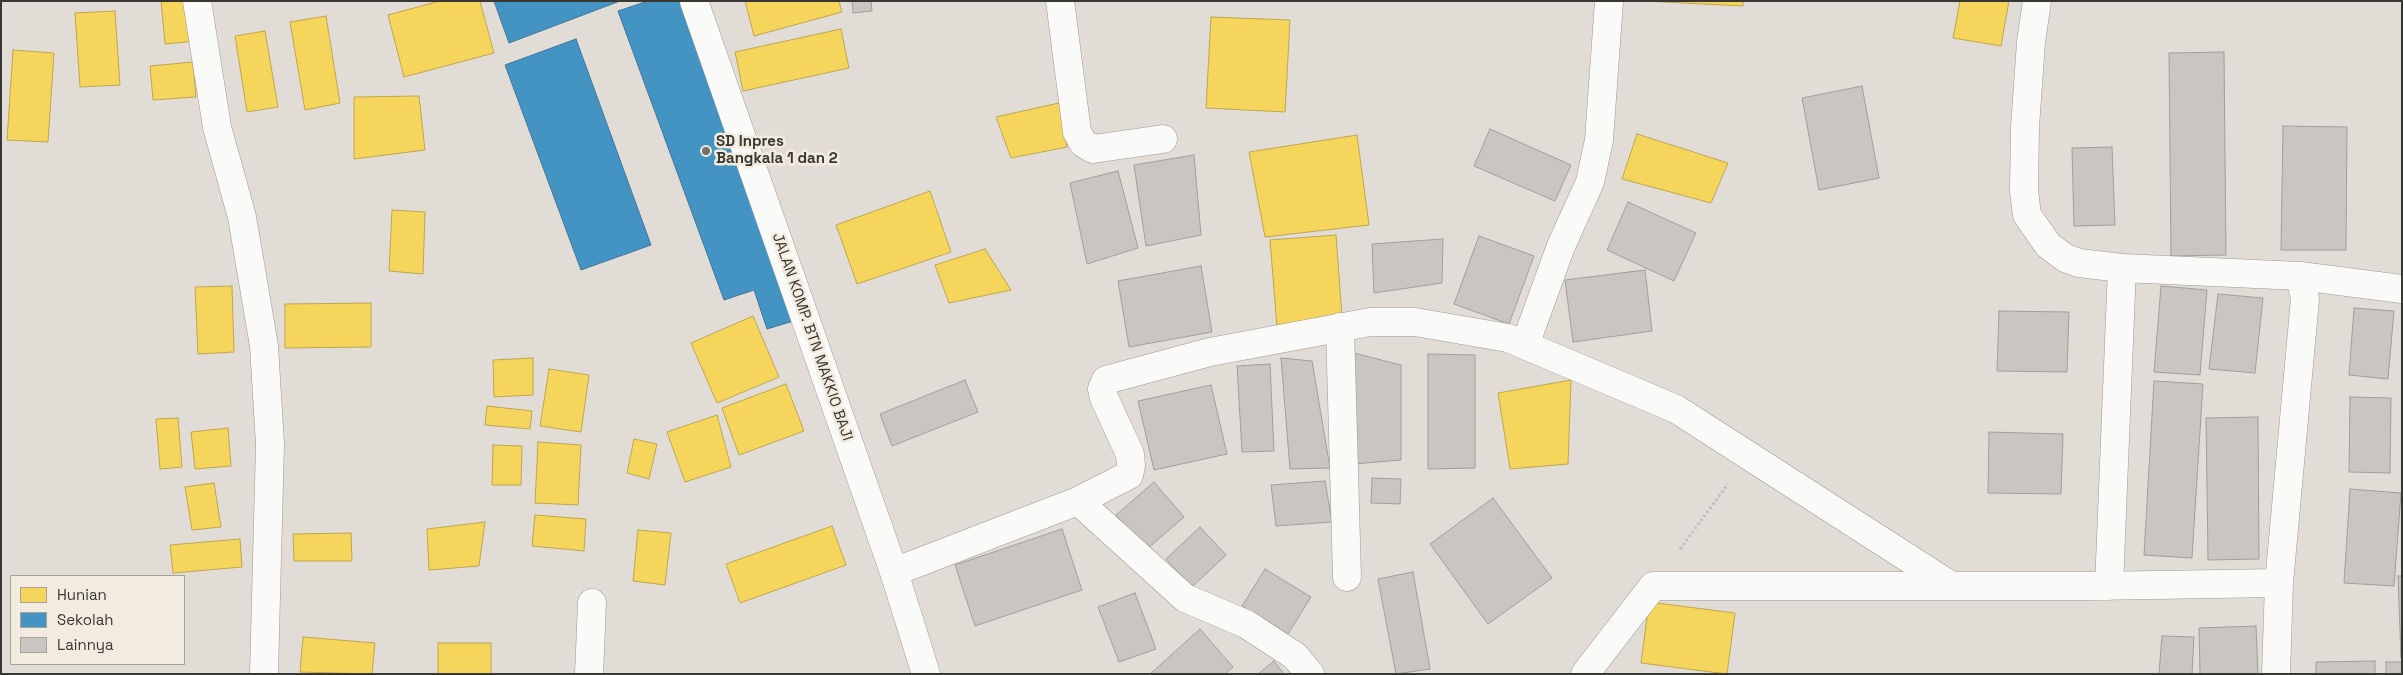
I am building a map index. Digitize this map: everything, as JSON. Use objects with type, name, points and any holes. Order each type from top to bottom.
[{"type":"street","points":[[196,1],[217,127],[242,217],[264,346],[270,444],[264,674]]},
{"type":"street","name":"JALAN KOMP. BTN MAKKIO BAJI","points":[[694,1],[894,572],[926,674]]},
{"type":"street","points":[[1060,1],[1077,132],[1084,143],[1093,149],[1163,139]]},
{"type":"street","points":[[1525,345],[1561,246],[1590,182],[1600,140],[1609,1]]},
{"type":"street","points":[[2037,1],[2031,42],[2024,127],[2024,191],[2027,215],[2048,245],[2065,258],[2078,263],[2122,268],[2300,276],[2402,289]]},
{"type":"street","points":[[2109,586],[2122,268]]},
{"type":"street","points":[[2276,674],[2279,583],[2304,307],[2300,276]]},
{"type":"street","points":[[894,572],[1078,501],[1129,475],[1131,466],[1130,454],[1104,398],[1102,389],[1106,380],[1210,352],[1340,327],[1370,322],[1415,322],[1508,338],[1676,409],[1950,585]]},
{"type":"street","points":[[1340,327],[1347,577]]},
{"type":"street","points":[[1078,501],[1185,598],[1246,624],[1295,656],[1310,674]]},
{"type":"street","points":[[1585,674],[1653,586],[2109,586],[2279,583]]},
{"type":"street","points":[[589,674],[592,603]]},
{"type":"path","points":[[1653,586],[1749,455]]},
{"type":"building: Hunian","points":[[161,1],[192,1],[197,41],[165,44]]},
{"type":"building: Hunian","points":[[440,1],[480,1],[494,53],[404,77],[388,15]]},
{"type":"building: Hunian","points":[[745,1],[839,1],[842,12],[754,36]]},
{"type":"building: Hunian","points":[[1644,1],[1743,1],[1743,6]]},
{"type":"building: Hunian","points":[[1960,1],[2009,1],[2001,46],[1953,38]]},
{"type":"building: Hunian","points":[[115,11],[120,85],[80,87],[75,13]]},
{"type":"building: Hunian","points":[[326,16],[340,103],[305,110],[290,22]]},
{"type":"building: Hunian","points":[[1211,17],[1290,20],[1285,112],[1206,108]]},
{"type":"building: Hunian","points":[[841,29],[849,68],[743,91],[735,52]]},
{"type":"building: Hunian","points":[[265,31],[278,107],[247,112],[235,36]]},
{"type":"building: Hunian","points":[[13,50],[54,53],[48,142],[7,140]]},
{"type":"building: Hunian","points":[[193,62],[196,97],[153,100],[150,66]]},
{"type":"building: Hunian","points":[[419,96],[425,150],[354,159],[354,97]]},
{"type":"building: Hunian","points":[[1059,103],[1067,147],[1011,158],[996,117]]},
{"type":"building: Hunian","points":[[1637,134],[1728,163],[1711,203],[1622,179]]},
{"type":"building: Hunian","points":[[1357,135],[1369,225],[1265,237],[1249,152]]},
{"type":"building: Hunian","points":[[930,191],[951,252],[857,284],[836,225]]},
{"type":"building: Hunian","points":[[392,210],[425,212],[423,274],[389,271]]},
{"type":"building: Hunian","points":[[1336,235],[1342,316],[1277,327],[1270,240]]},
{"type":"building: Hunian","points":[[985,249],[1011,290],[949,303],[935,265]]},
{"type":"building: Hunian","points":[[232,286],[234,352],[198,354],[195,287]]},
{"type":"building: Hunian","points":[[371,303],[371,347],[285,348],[285,304]]},
{"type":"building: Hunian","points":[[753,316],[779,377],[717,403],[691,343]]},
{"type":"building: Hunian","points":[[533,358],[533,395],[494,397],[493,360]]},
{"type":"building: Hunian","points":[[549,369],[589,375],[581,432],[540,426]]},
{"type":"building: Hunian","points":[[1571,380],[1568,464],[1510,469],[1498,393]]},
{"type":"building: Hunian","points":[[786,384],[804,431],[739,455],[722,408]]},
{"type":"building: Hunian","points":[[487,406],[532,411],[530,429],[485,425]]},
{"type":"building: Hunian","points":[[717,415],[731,467],[685,482],[667,432]]},
{"type":"building: Hunian","points":[[178,418],[182,467],[160,469],[156,419]]},
{"type":"building: Hunian","points":[[228,428],[231,466],[195,469],[191,432]]},
{"type":"building: Hunian","points":[[634,439],[657,444],[649,479],[627,473]]},
{"type":"building: Hunian","points":[[538,442],[581,445],[578,505],[535,503]]},
{"type":"building: Hunian","points":[[493,445],[522,446],[521,485],[492,485]]},
{"type":"building: Hunian","points":[[214,483],[221,527],[192,530],[185,487]]},
{"type":"building: Hunian","points":[[535,515],[586,519],[584,551],[532,546]]},
{"type":"building: Hunian","points":[[485,522],[479,566],[429,570],[427,529]]},
{"type":"building: Hunian","points":[[832,526],[846,565],[740,603],[726,564]]},
{"type":"building: Hunian","points":[[638,530],[671,533],[665,585],[633,581]]},
{"type":"building: Hunian","points":[[351,533],[352,561],[294,561],[293,534]]},
{"type":"building: Hunian","points":[[240,539],[242,567],[173,573],[170,545]]},
{"type":"building: Hunian","points":[[1649,602],[1735,613],[1727,674],[1641,663]]},
{"type":"building: Hunian","points":[[303,637],[375,643],[372,674],[300,672]]},
{"type":"building: Hunian","points":[[438,643],[491,643],[491,674],[438,674]]},
{"type":"building: Sekolah","points":[[494,1],[620,1],[509,43]]},
{"type":"building: Sekolah","name":"SD Inpres Bangkala 1 dan 2","points":[[648,1],[690,1],[800,319],[767,329],[754,290],[724,300],[618,11]]},
{"type":"building: Sekolah","points":[[576,39],[651,245],[581,270],[505,65]]},
{"type":"building: Lainnya","points":[[852,1],[871,1],[872,11],[853,13]]},
{"type":"building: Lainnya","points":[[2224,52],[2226,255],[2171,256],[2169,53]]},
{"type":"building: Lainnya","points":[[1862,86],[1879,178],[1819,190],[1802,98]]},
{"type":"building: Lainnya","points":[[2283,126],[2347,127],[2346,250],[2281,250]]},
{"type":"building: Lainnya","points":[[1490,129],[1571,165],[1555,201],[1474,166]]},
{"type":"building: Lainnya","points":[[2112,147],[2115,225],[2074,226],[2072,148]]},
{"type":"building: Lainnya","points":[[1194,155],[1201,235],[1146,246],[1134,165]]},
{"type":"building: Lainnya","points":[[1118,171],[1138,248],[1087,264],[1070,183]]},
{"type":"building: Lainnya","points":[[1628,202],[1696,233],[1674,281],[1607,250]]},
{"type":"building: Lainnya","points":[[1479,236],[1534,256],[1509,324],[1454,304]]},
{"type":"building: Lainnya","points":[[1443,239],[1442,283],[1374,293],[1372,244]]},
{"type":"building: Lainnya","points":[[1201,266],[1212,332],[1129,347],[1118,281]]},
{"type":"building: Lainnya","points":[[1645,270],[1652,331],[1573,342],[1565,280]]},
{"type":"building: Lainnya","points":[[2161,286],[2207,290],[2200,375],[2154,372]]},
{"type":"building: Lainnya","points":[[2218,294],[2263,298],[2255,373],[2209,369]]},
{"type":"building: Lainnya","points":[[2354,308],[2394,311],[2388,379],[2349,375]]},
{"type":"building: Lainnya","points":[[1999,311],[2069,312],[2067,372],[1997,371]]},
{"type":"building: Lainnya","points":[[1354,353],[1401,365],[1401,460],[1354,464]]},
{"type":"building: Lainnya","points":[[1428,354],[1475,355],[1475,468],[1428,469]]},
{"type":"building: Lainnya","points":[[1281,358],[1312,361],[1330,468],[1290,469]]},
{"type":"building: Lainnya","points":[[1270,364],[1274,451],[1242,452],[1237,366]]},
{"type":"building: Lainnya","points":[[965,380],[978,412],[892,446],[880,414]]},
{"type":"building: Lainnya","points":[[2154,381],[2203,384],[2192,558],[2144,555]]},
{"type":"building: Lainnya","points":[[1211,385],[1227,454],[1154,470],[1138,401]]},
{"type":"building: Lainnya","points":[[2350,397],[2391,398],[2390,473],[2349,472]]},
{"type":"building: Lainnya","points":[[2258,417],[2259,559],[2208,560],[2206,418]]},
{"type":"building: Lainnya","points":[[1989,432],[2063,434],[2061,494],[1988,493]]},
{"type":"building: Lainnya","points":[[1372,478],[1401,479],[1400,504],[1371,503]]},
{"type":"building: Lainnya","points":[[1325,481],[1332,522],[1276,526],[1271,485]]},
{"type":"building: Lainnya","points":[[1154,482],[1184,517],[1146,550],[1116,515]]},
{"type":"building: Lainnya","points":[[2350,489],[2401,493],[2394,586],[2344,583]]},
{"type":"building: Lainnya","points":[[1493,498],[1552,578],[1488,624],[1430,544]]},
{"type":"building: Lainnya","points":[[1200,527],[1226,555],[1192,587],[1166,559]]},
{"type":"building: Lainnya","points":[[1062,529],[1082,590],[975,626],[955,565]]},
{"type":"building: Lainnya","points":[[1265,569],[1311,597],[1288,634],[1242,606]]},
{"type":"building: Lainnya","points":[[1413,572],[1430,669],[1396,674],[1378,579]]},
{"type":"building: Lainnya","points":[[2398,576],[2402,576],[2401,658]]},
{"type":"building: Lainnya","points":[[1135,593],[1156,649],[1119,662],[1098,607]]},
{"type":"building: Lainnya","points":[[2256,626],[2258,674],[2200,674],[2199,628]]},
{"type":"building: Lainnya","points":[[1200,629],[1233,667],[1225,674],[1150,674]]},
{"type":"building: Lainnya","points":[[2162,636],[2194,637],[2192,674],[2159,674]]},
{"type":"building: Lainnya","points":[[1274,661],[1284,674],[1258,674]]},
{"type":"building: Lainnya","points":[[2375,661],[2375,674],[2316,674],[2316,662]]},
{"type":"building: Lainnya","points":[[2386,662],[2402,662],[2402,674],[2386,674]]},
{"type":"place","name":"SD Inpres Bangkala 1 dan 2","points":[[706,151]]}]
